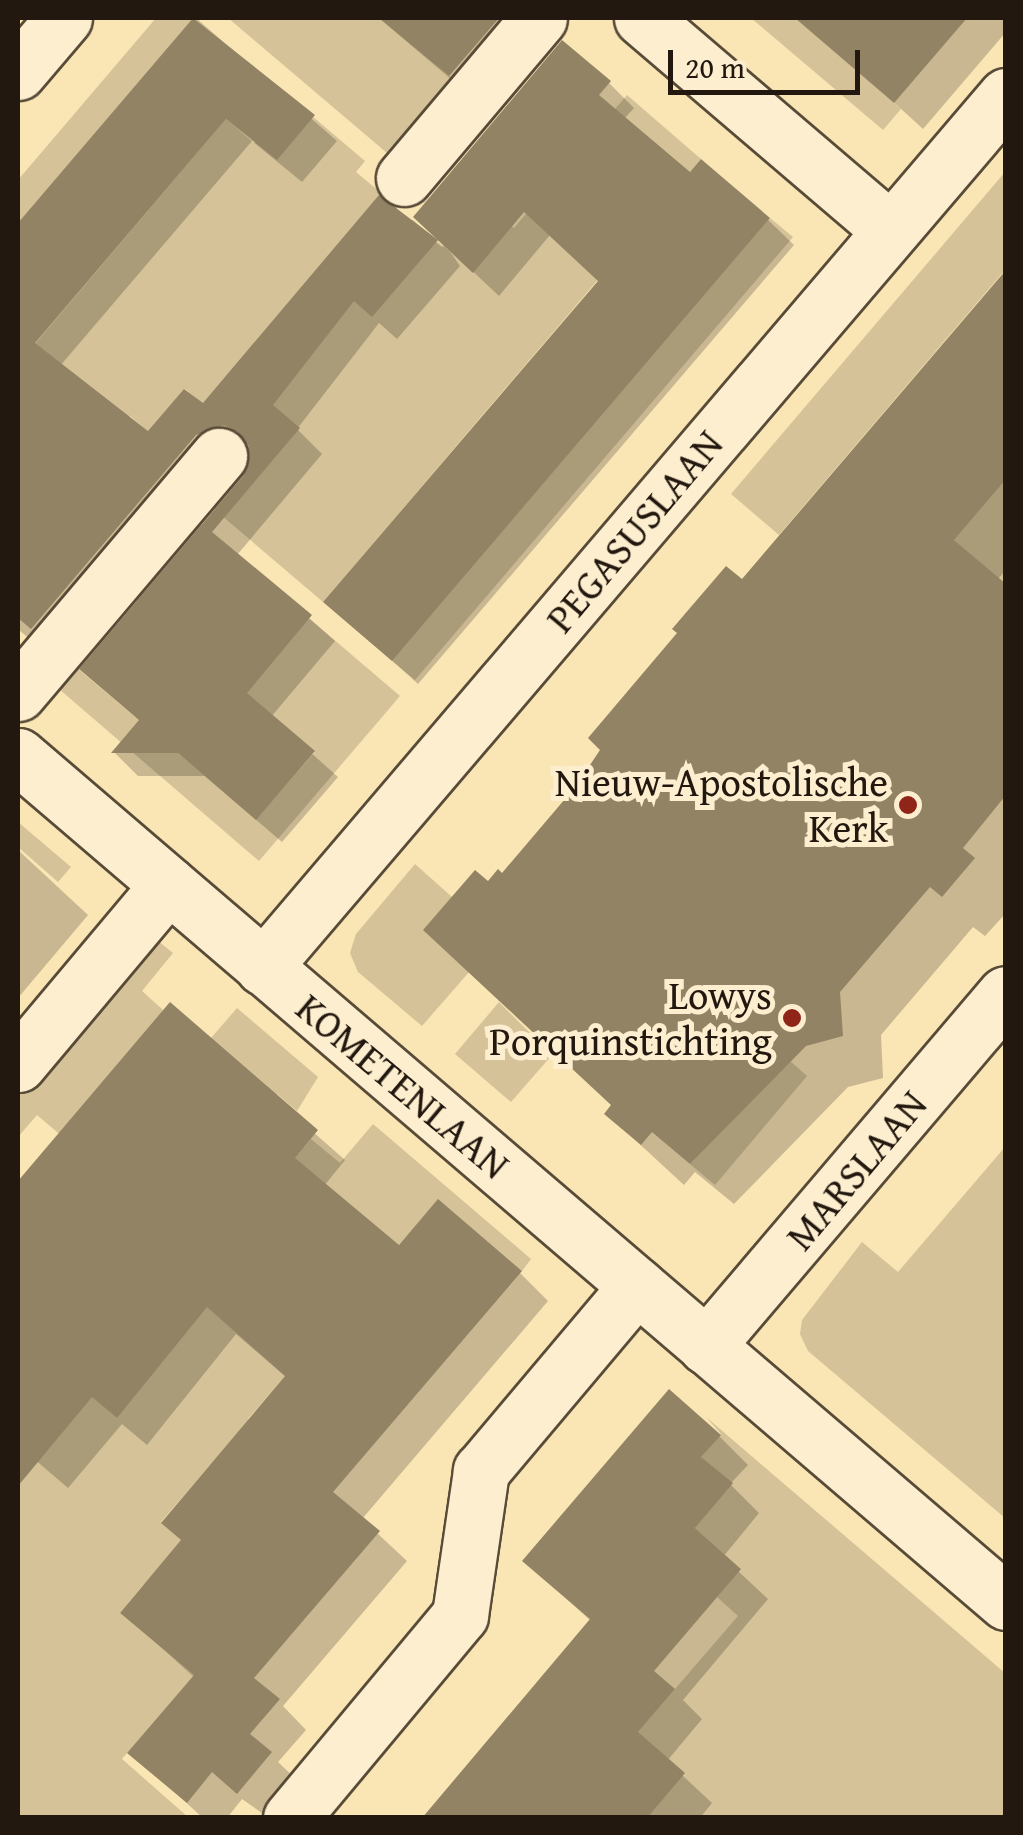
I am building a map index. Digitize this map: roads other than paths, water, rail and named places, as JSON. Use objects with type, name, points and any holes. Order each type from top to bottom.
[{"type":"street","points":[[18,72],[64,18]]},
{"type":"street","points":[[404,178],[539,18]]},
{"type":"street","points":[[642,18],[890,230]]},
{"type":"street","name":"PEGASUSLAAN","points":[[263,967],[1006,96]]},
{"type":"street","points":[[18,693],[219,456]]},
{"type":"street","name":"KOMETENLAAN","points":[[18,756],[1006,1602]]},
{"type":"street","points":[[18,1064],[168,885]]},
{"type":"street","name":"MARSLAAN","points":[[706,1346],[1006,994]]},
{"type":"street","points":[[291,1818],[460,1615],[481,1471],[637,1286]]},
{"type":"place","name":"Nieuw-Apostolische Kerk","points":[[908,805]]},
{"type":"place","name":"Lowys Porquinstichting","points":[[792,1018]]}]
